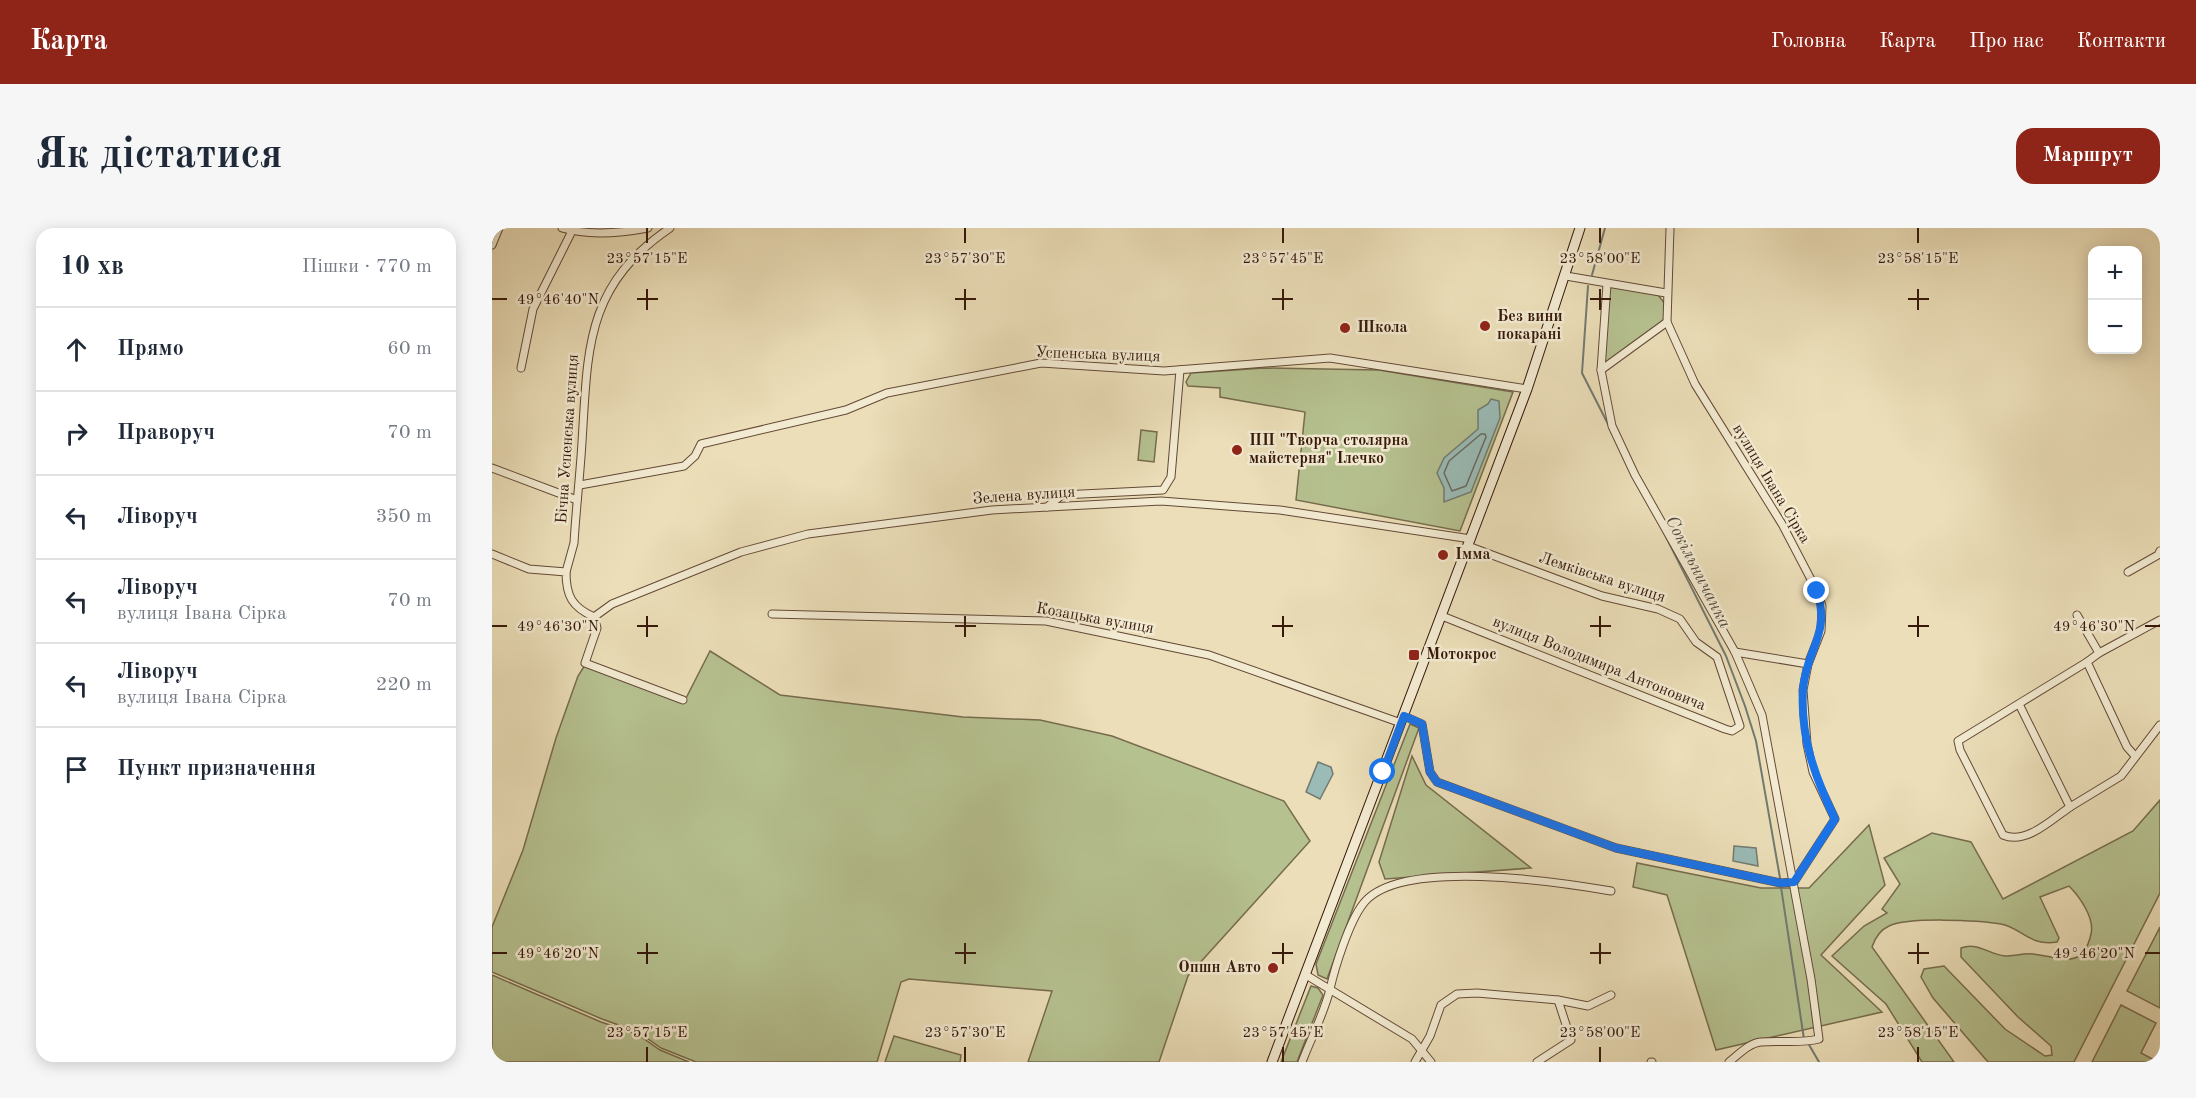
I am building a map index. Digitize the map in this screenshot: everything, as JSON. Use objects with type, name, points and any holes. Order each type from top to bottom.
[{"type":"main road","points":[[1272,1062],[1527,389],[1580,228]]},
{"type":"street","points":[[492,245],[499,228]]},
{"type":"street","points":[[562,228],[572,231],[614,233],[648,228]]},
{"type":"street","name":"Бічна Успенська вулиця","points":[[566,572],[574,543],[580,484],[587,353],[591,337],[609,290],[621,272],[648,243],[670,228]]},
{"type":"street","name":"вулиця Івана Сірка","points":[[1670,228],[1666,293],[1667,322],[1695,384],[1782,524],[1817,591],[1823,617],[1821,632],[1808,664],[1803,690],[1807,744],[1813,772],[1835,819],[1794,882]]},
{"type":"street","points":[[521,368],[533,309],[572,231]]},
{"type":"street","points":[[1566,276],[1666,293]]},
{"type":"street","points":[[1608,284],[1601,370],[1612,426],[1635,475],[1735,652],[1762,715],[1811,979],[1819,1039],[1805,1042],[1760,1042],[1747,1047],[1729,1062]]},
{"type":"street","points":[[1601,370],[1667,322]]},
{"type":"street","name":"Успенська вулиця","points":[[580,484],[684,466],[695,456],[701,444],[846,410],[887,393],[1041,363],[1180,370],[1330,358],[1527,389]]},
{"type":"street","points":[[1161,501],[1163,490],[1171,477],[1180,370]]},
{"type":"street","points":[[492,468],[577,500]]},
{"type":"street","points":[[1047,507],[1062,495],[1163,490]]},
{"type":"street","name":"Зелена вулиця","points":[[594,617],[612,604],[730,556],[808,534],[992,510],[1161,501],[1280,510],[1469,543]]},
{"type":"street","name":"Лемківська вулиця","points":[[1469,543],[1602,596],[1659,609],[1680,619],[1696,642],[1717,657],[1740,720]]},
{"type":"street","points":[[2128,572],[2158,555],[2160,551]]},
{"type":"street","points":[[492,554],[529,569],[566,572],[567,593],[572,602],[594,617],[597,628],[585,663],[683,700]]},
{"type":"street","name":"Козацька вулиця","points":[[772,614],[1046,621],[1209,655],[1402,719]]},
{"type":"street","points":[[2077,615],[2099,653]]},
{"type":"street","name":"вулиця Володимира Антоновича","points":[[1442,616],[1725,729],[1738,729],[1740,720]]},
{"type":"street","points":[[2160,620],[2099,653],[1958,741],[1960,750],[2003,835],[2013,839],[2024,837],[2121,776],[2160,725]]},
{"type":"street","points":[[1735,652],[1808,664]]},
{"type":"street","points":[[2087,662],[2127,747],[2135,756]]},
{"type":"street","points":[[2019,704],[2070,807]]},
{"type":"street","points":[[1402,719],[1422,724],[1430,772],[1437,782],[1446,786],[1616,848],[1781,883],[1794,882]]},
{"type":"street","points":[[1302,1062],[1329,990],[1332,975],[1362,905],[1372,894],[1386,886],[1438,878],[1492,876],[1547,880],[1611,891]]},
{"type":"street","points":[[1306,975],[1412,1039],[1431,1062]]},
{"type":"street","points":[[1415,1062],[1430,1036],[1441,1005],[1457,994],[1477,993],[1558,1000],[1588,1006],[1611,995]]},
{"type":"street","points":[[1537,1062],[1571,1040],[1558,1000]]},
{"type":"green space","points":[[1615,286],[1658,295],[1666,305],[1665,319],[1661,326],[1606,365],[1602,364],[1610,288]]},
{"type":"green space","points":[[1264,368],[1379,370],[1513,392],[1460,531],[1296,500],[1305,412],[1220,397],[1220,388],[1188,386],[1186,382],[1191,373]]},
{"type":"green space","points":[[1141,430],[1157,432],[1154,462],[1138,460]]},
{"type":"green space","points":[[710,651],[780,695],[963,717],[1040,720],[1112,736],[1284,801],[1310,841],[1188,976],[1159,1062],[1028,1062],[1052,991],[909,979],[901,982],[877,1062],[696,1062],[661,1048],[638,1032],[492,972],[492,927],[523,850],[556,738],[578,676],[585,665],[684,702]]},
{"type":"green space","points":[[1410,724],[1419,728],[1327,979],[1318,975],[1316,964]]},
{"type":"green space","points":[[1412,756],[1426,785],[1531,868],[1385,879],[1379,862]]},
{"type":"green space","points":[[2160,800],[2160,893],[2074,1062],[1988,1062],[1933,998],[1921,977],[1924,969],[1944,966],[2005,1029],[2045,1056],[2052,1055],[2051,1046],[2018,1017],[1961,957],[1961,948],[1973,946],[2005,956],[2030,954],[2061,959],[2076,957],[2087,946],[2092,928],[2085,908],[2069,886],[2040,897],[2059,938],[2057,942],[2040,942],[2008,926],[1976,921],[1927,920],[1898,923],[1889,926],[1876,937],[1872,947],[1954,1062],[1922,1062],[1886,1004],[1832,956],[1864,926],[1887,913],[1882,909],[1900,884],[1884,858],[1932,833],[1971,842],[2003,899],[2133,831]]},
{"type":"green space","points":[[1869,825],[1885,885],[1821,955],[1882,1012],[1716,1050],[1667,895],[1633,887],[1637,863],[1761,888],[1809,888]]},
{"type":"green space","points":[[2160,927],[2160,1008],[2127,991]]},
{"type":"green space","points":[[492,975],[601,1022],[637,1034],[660,1050],[689,1062],[492,1062]]},
{"type":"green space","points":[[1311,986],[1318,988],[1323,995],[1297,1062],[1281,1062]]},
{"type":"green space","points":[[2121,1005],[2156,1023],[2141,1053],[2158,1062],[2092,1062]]},
{"type":"green space","points":[[894,1036],[961,1055],[960,1062],[885,1062]]},
{"type":"water","points":[[1491,399],[1499,401],[1500,418],[1471,492],[1444,502],[1444,488],[1437,473],[1444,458],[1478,429],[1478,410],[1488,404]]},
{"type":"water","points":[[1318,762],[1331,767],[1333,774],[1320,799],[1306,792]]},
{"type":"water","points":[[1734,846],[1756,848],[1758,866],[1733,861]]},
{"type":"waterway","points":[[1592,275],[1605,228]]},
{"type":"waterway","name":"Сокільничанка","points":[[1588,286],[1582,373],[1609,426]]},
{"type":"waterway","name":"Сокільничанка","points":[[1661,527],[1726,656],[1745,706],[1756,741],[1780,878]]},
{"type":"waterway","name":"Сокільничанка","points":[[1781,887],[1804,1039]]},
{"type":"waterway","name":"Сокільничанка","points":[[1808,1043],[1819,1062]]},
{"type":"place","name":"Без вини покарані","points":[[1485,326]]},
{"type":"place","name":"Школа","points":[[1345,328]]},
{"type":"place","name":"ПП \"Творча столярна майстерня\" Ілечко","points":[[1237,450]]},
{"type":"place","name":"Імма","points":[[1443,555]]},
{"type":"place","name":"Мотокрос","points":[[1414,655]]},
{"type":"place","name":"Опшн Авто","points":[[1273,968]]},
{"type":"route","points":[[1383,772],[1404,716],[1409,717],[1422,724],[1430,772],[1437,782],[1616,848],[1781,883],[1794,882],[1835,819],[1813,772],[1807,744],[1803,690],[1808,664],[1821,632],[1823,617],[1817,591]]}]
